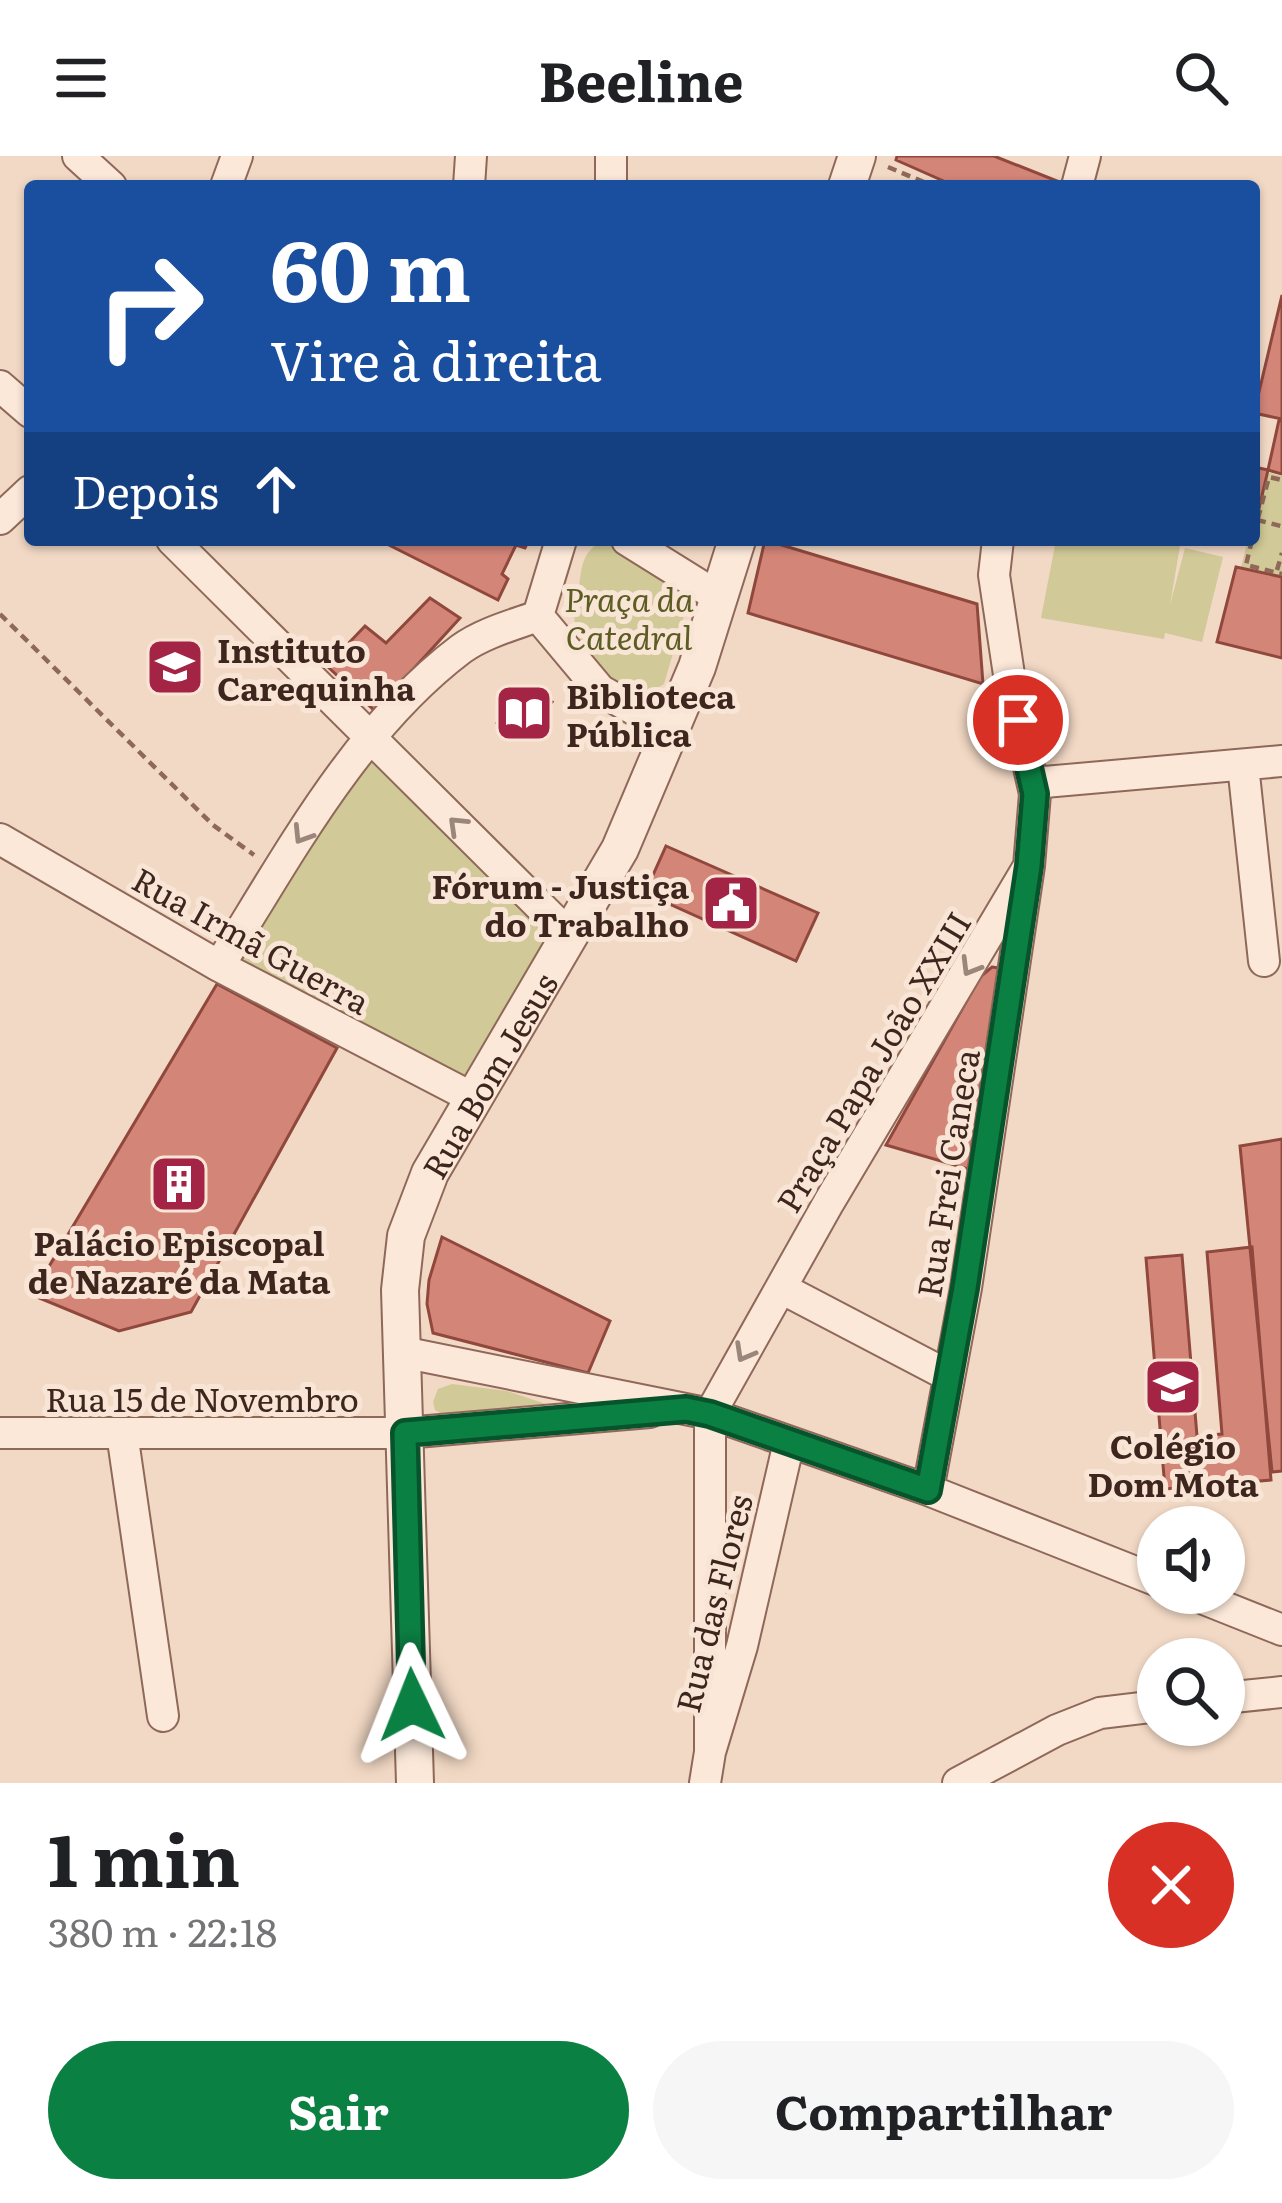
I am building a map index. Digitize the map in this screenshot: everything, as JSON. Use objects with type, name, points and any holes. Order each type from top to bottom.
[{"type":"street","points":[[78,156],[104,180]]},
{"type":"street","points":[[0,386],[24,407]]},
{"type":"street","points":[[0,519],[24,497]]},
{"type":"street","points":[[178,546],[571,937]]},
{"type":"street","points":[[538,616],[559,546]]},
{"type":"street","points":[[637,546],[720,598]]},
{"type":"street","name":"Rua Bom Jesus","points":[[415,1783],[400,1290],[406,1235],[430,1174],[471,1097],[620,849],[670,730],[735,546]]},
{"type":"street","name":"Rua Frei Caneca","points":[[928,1490],[1029,866],[1033,783],[1011,688],[994,575],[997,546]]},
{"type":"street","points":[[219,966],[324,800],[392,714],[465,646],[538,616]]},
{"type":"street","points":[[538,616],[600,690],[670,730]]},
{"type":"street","points":[[1033,783],[1282,761]]},
{"type":"street","points":[[1243,765],[1264,961]]},
{"type":"street","name":"Rua Irmã Guerra","points":[[0,838],[219,966],[471,1097]]},
{"type":"street","name":"Praça Papa João XXIII","points":[[698,1412],[780,1290],[1029,866]]},
{"type":"street","points":[[780,1290],[949,1376]]},
{"type":"street","points":[[402,1352],[698,1412],[928,1490],[1137,1573]]},
{"type":"street","points":[[698,1412],[707,1768]]},
{"type":"street","name":"Rua 15 de Novembro","points":[[0,1433],[405,1433],[698,1412]]},
{"type":"street","points":[[0,1450],[32,1433]]},
{"type":"street","points":[[122,1433],[163,1716]]},
{"type":"street","name":"Rua das Flores","points":[[707,1768],[742,1646],[789,1442]]},
{"type":"street","points":[[1242,1614],[1282,1630]]},
{"type":"street","points":[[1245,1696],[1282,1692]]},
{"type":"street","points":[[958,1783],[1057,1730],[1100,1713],[1137,1709]]},
{"type":"path","points":[[869,160],[918,180]]},
{"type":"path","points":[[1260,512],[1269,477],[1282,480]]},
{"type":"path","points":[[1251,546],[1246,565],[1279,573],[1282,553]]},
{"type":"path","points":[[0,614],[213,825],[278,873]]},
{"type":"green space","points":[[1266,472],[1282,476],[1282,577],[1241,567],[1246,546],[1260,546],[1260,494]]},
{"type":"green space","name":"Praça da Catedral","points":[[619,546],[686,590],[689,599],[664,684],[646,695],[611,680],[579,636],[576,606],[584,560],[591,549]]},
{"type":"green space","points":[[1055,546],[1180,546],[1170,605],[1185,548],[1223,557],[1202,642],[1041,618]]},
{"type":"green space","points":[[370,741],[571,937],[471,1097],[219,966]]},
{"type":"green space","points":[[452,1384],[507,1391],[552,1406],[447,1417],[435,1410],[433,1402],[438,1389]]},
{"type":"building","points":[[897,156],[994,156],[1054,180],[941,180],[896,160]]},
{"type":"building","points":[[1282,295],[1282,419],[1260,414],[1260,388]]},
{"type":"building","points":[[1282,421],[1282,474],[1268,470]]},
{"type":"building","points":[[1260,468],[1268,470],[1260,504]]},
{"type":"building","points":[[391,546],[516,546],[502,574],[508,579],[498,600]]},
{"type":"building","points":[[764,546],[785,546],[977,604],[983,684],[748,613]]},
{"type":"building","points":[[1236,567],[1282,577],[1282,658],[1217,642]]},
{"type":"building","points":[[430,598],[460,618],[375,711],[327,666],[365,626],[386,643]]},
{"type":"building","name":"Biblioteca Pública","points":[[526,687],[552,702],[521,739],[497,723]]},
{"type":"building","name":"Fórum - Justiça do Trabalho","points":[[666,846],[818,913],[796,961],[645,893]]},
{"type":"building","points":[[992,967],[999,968],[980,1125],[968,1169],[886,1145],[980,977]]},
{"type":"building","name":"Palácio Episcopal de Nazaré da Mata","points":[[217,984],[337,1048],[191,1312],[119,1331],[32,1295]]},
{"type":"building","points":[[1282,1139],[1282,1471],[1272,1472],[1240,1146]]},
{"type":"building","points":[[442,1237],[610,1321],[588,1373],[433,1333],[427,1304],[429,1280]]},
{"type":"building","points":[[1252,1247],[1271,1480],[1165,1489],[1146,1258],[1182,1255],[1197,1436],[1222,1434],[1207,1252]]},
{"type":"place","name":"Instituto Carequinha","points":[[175,667]]},
{"type":"place","name":"Biblioteca Pública","points":[[524,713]]},
{"type":"place","name":"Fórum - Justiça do Trabalho","points":[[731,903]]},
{"type":"place","name":"Palácio Episcopal de Nazaré da Mata","points":[[179,1184]]},
{"type":"place","name":"Colégio Dom Mota","points":[[1173,1387]]},
{"type":"route","points":[[412,1705],[405,1433],[686,1409],[928,1490],[965,1288],[1029,866],[1035,794],[1018,720]]}]
